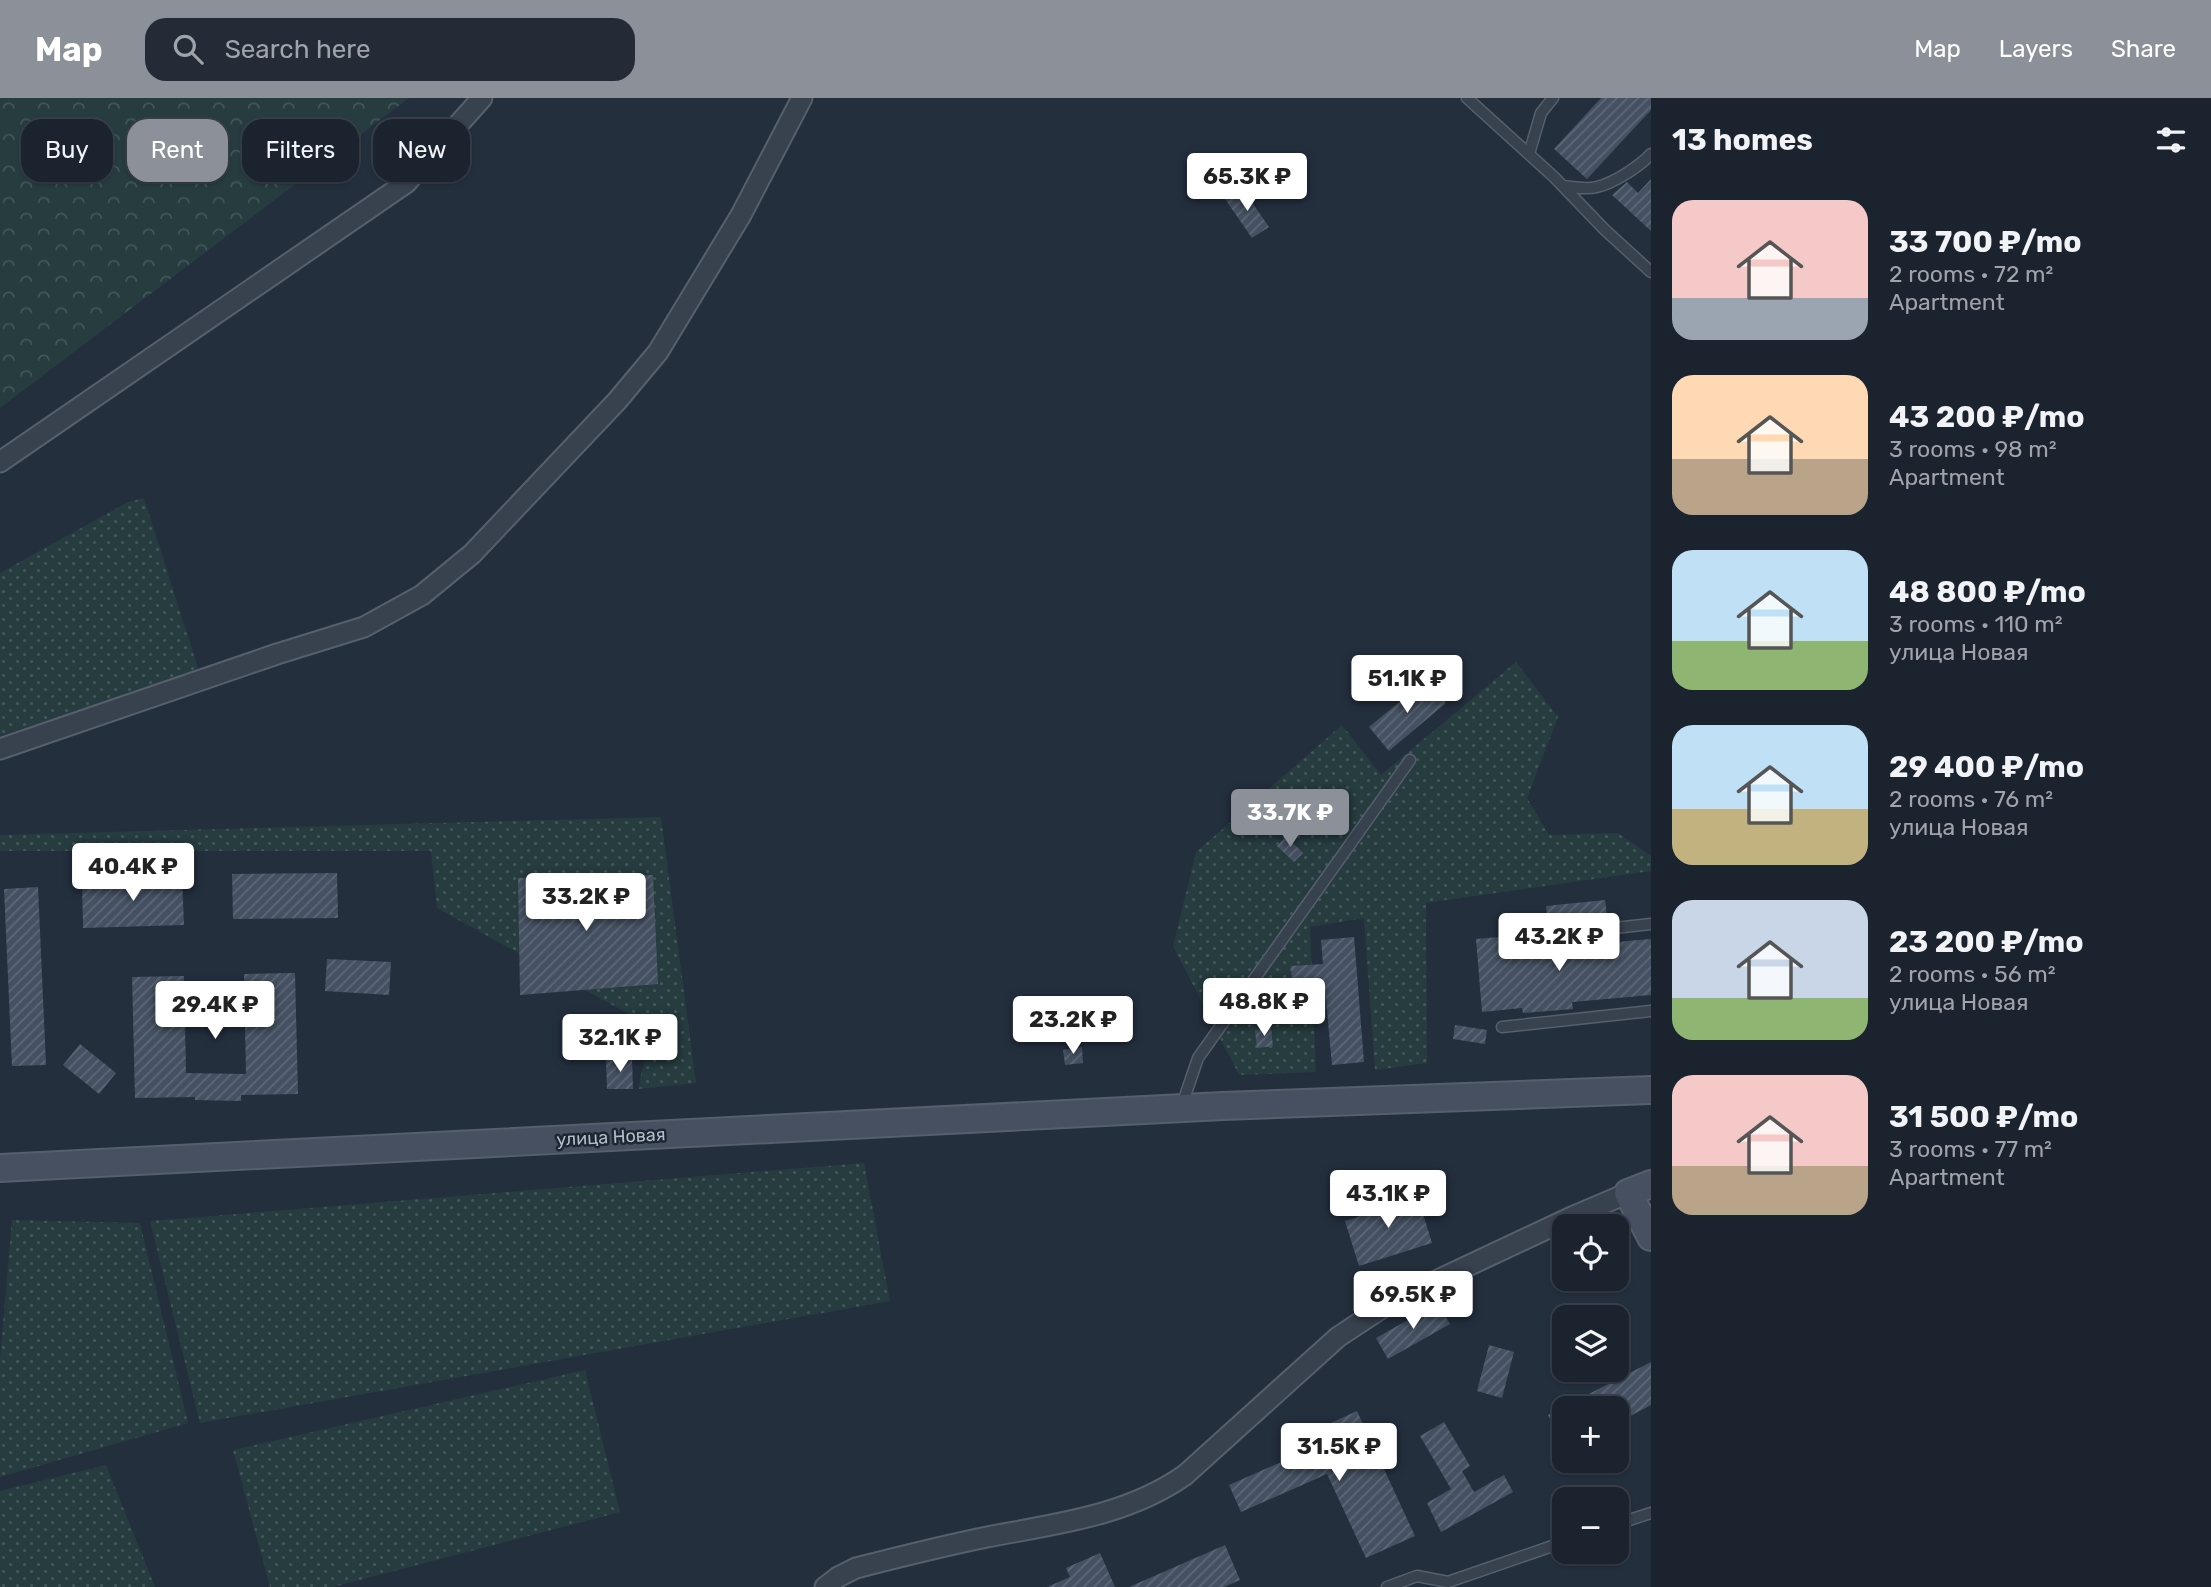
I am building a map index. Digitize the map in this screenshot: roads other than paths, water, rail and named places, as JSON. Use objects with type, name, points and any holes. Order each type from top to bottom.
[{"type":"street","points":[[0,461],[406,183],[482,98]]},
{"type":"street","points":[[0,749],[276,654],[364,627],[422,595],[472,554],[617,401],[658,352],[741,215],[802,98]]},
{"type":"street","name":"улица Новая","points":[[0,1168],[1223,1106],[1651,1090]]},
{"type":"street","points":[[825,1587],[856,1568],[1083,1518],[1142,1500],[1163,1490],[1185,1475],[1338,1337],[1391,1302],[1574,1216],[1639,1189],[1651,1237]]},
{"type":"lane","points":[[1467,98],[1651,272]]},
{"type":"lane","points":[[1529,154],[1541,113],[1553,98]]},
{"type":"lane","points":[[1563,186],[1599,187],[1642,164],[1651,154]]},
{"type":"lane","points":[[1181,1108],[1198,1058],[1410,760]]},
{"type":"lane","points":[[1560,934],[1651,924]]},
{"type":"lane","points":[[1502,1027],[1651,1011]]},
{"type":"lane","points":[[1629,1520],[1651,1513]]},
{"type":"lane","points":[[1387,1587],[1417,1576],[1448,1581],[1552,1546]]}]
